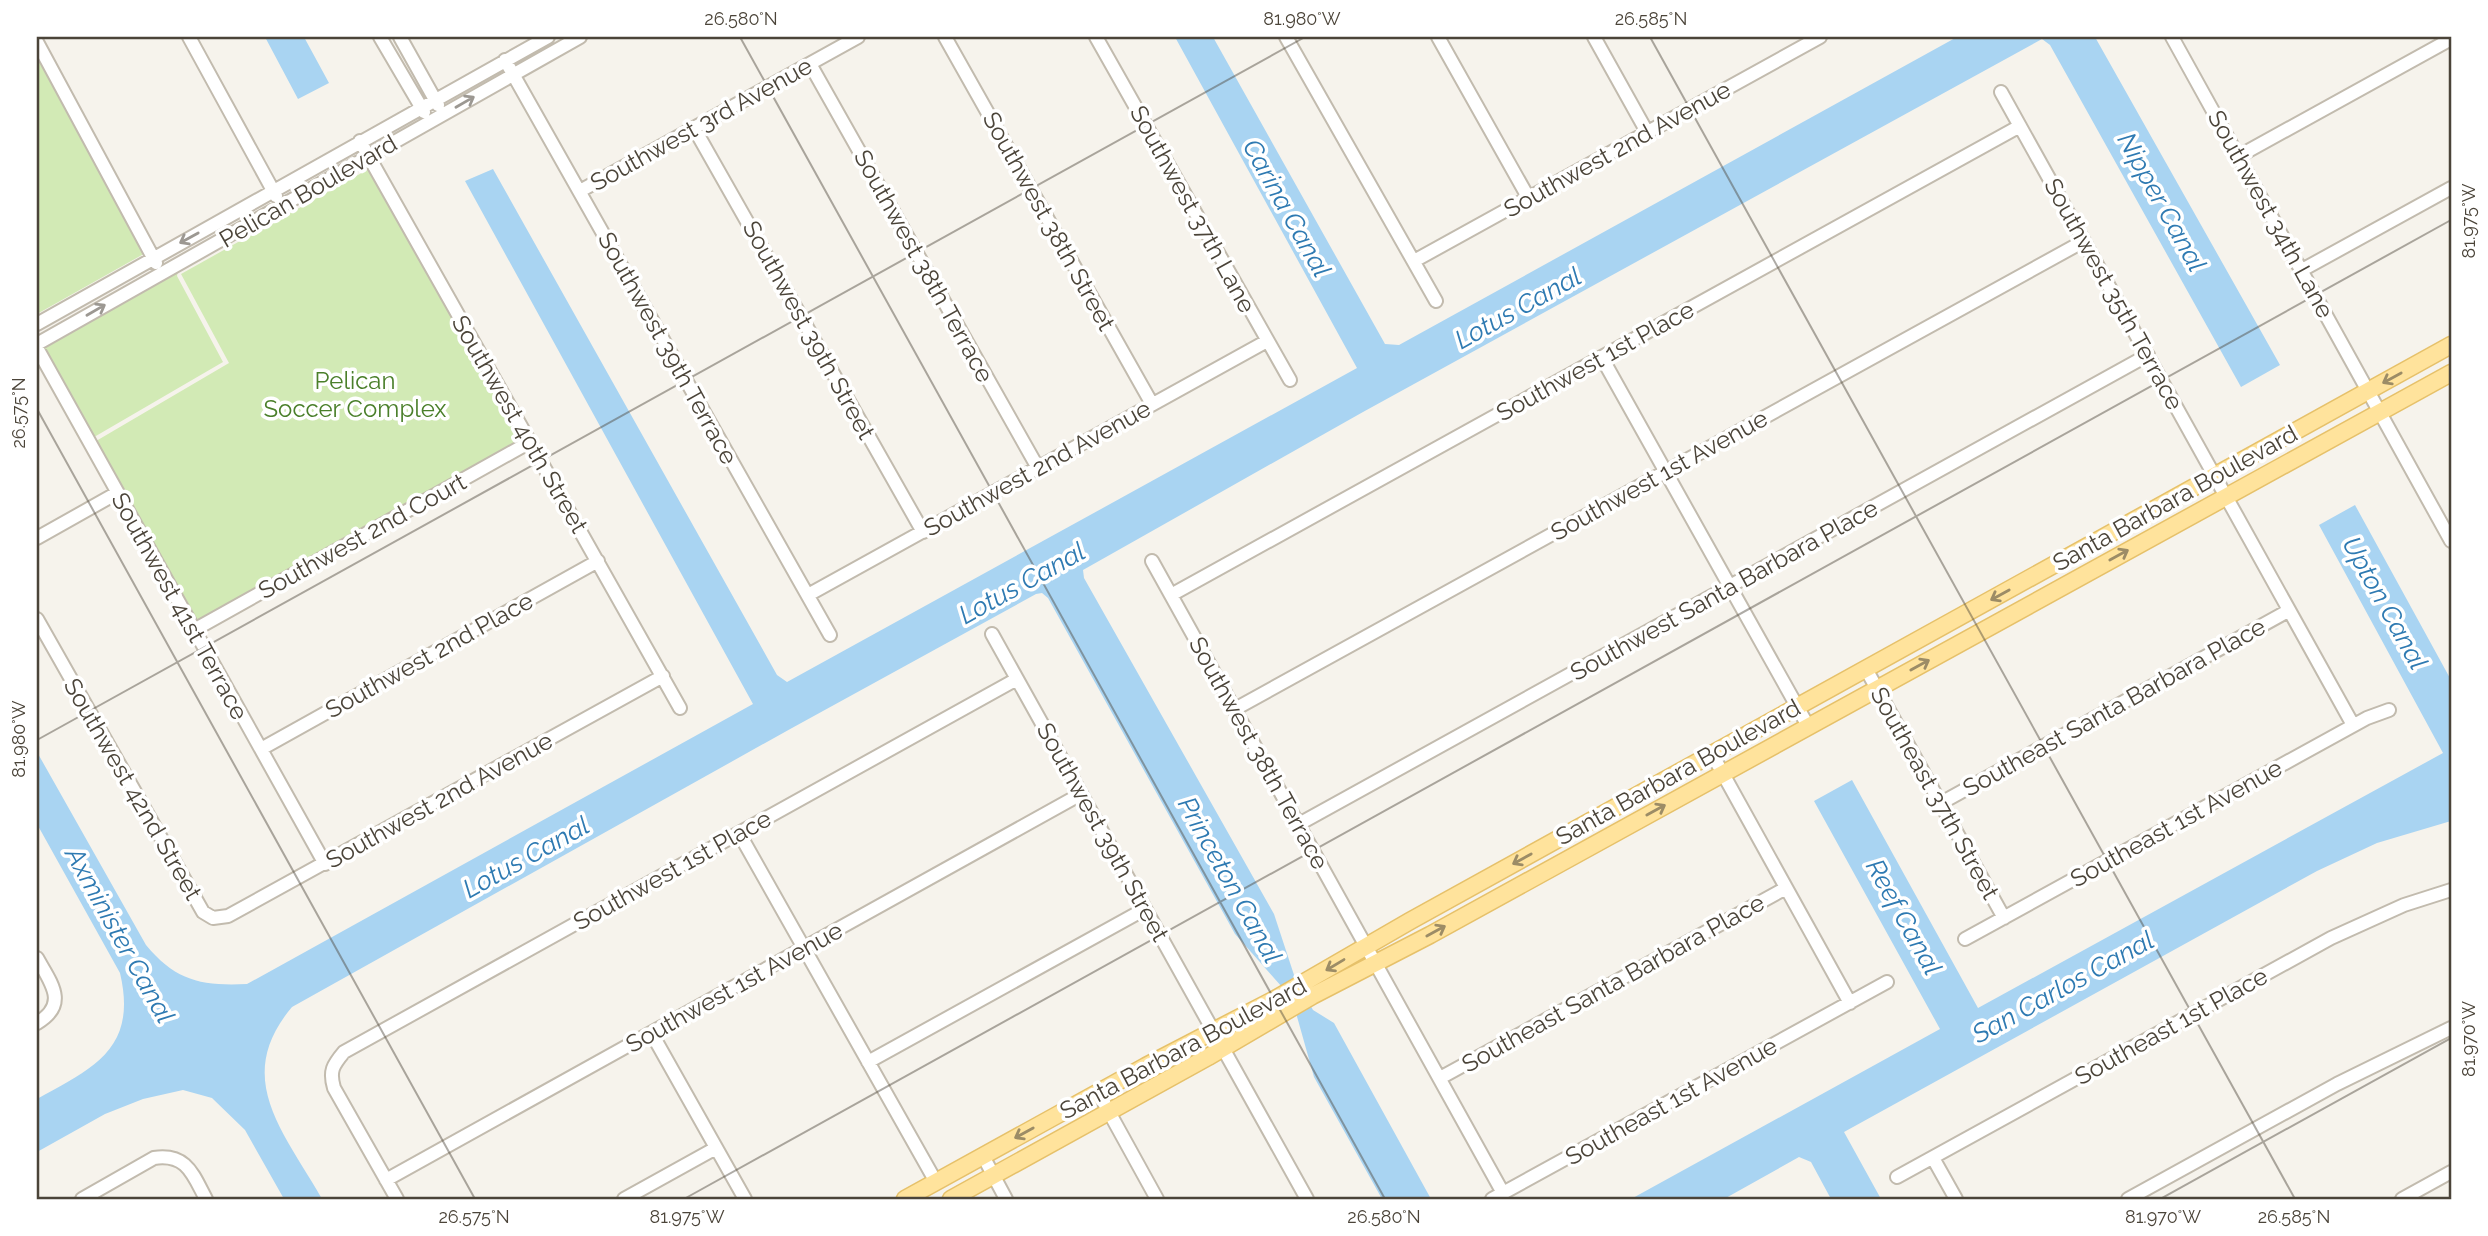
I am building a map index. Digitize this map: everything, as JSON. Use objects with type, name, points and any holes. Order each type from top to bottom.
[{"type":"main road","name":"Santa Barbara Boulevard","points":[[951,1199],[1222,1048],[1366,946],[2451,345]]},
{"type":"main road","name":"Santa Barbara Boulevard","points":[[1308,989],[1376,963],[2451,373]]},
{"type":"main road","points":[[2042,572],[2053,590]]},
{"type":"main road","points":[[1550,844],[1561,862]]},
{"type":"main road","name":"Santa Barbara Boulevard","points":[[905,1199],[1214,1031],[1281,1005]]},
{"type":"street","points":[[189,37],[282,206]]},
{"type":"street","points":[[380,37],[429,122]]},
{"type":"street","points":[[400,37],[443,114]]},
{"type":"street","name":"Pelican Boulevard","points":[[37,324],[505,60],[553,41],[580,37]]},
{"type":"street","name":"Southwest 3rd Avenue","points":[[580,191],[858,37]]},
{"type":"street","name":"Southwest 38th Street","points":[[945,37],[1152,404]]},
{"type":"street","name":"Southwest 37th Lane","points":[[1096,37],[1290,380]]},
{"type":"street","points":[[1286,37],[1436,301]]},
{"type":"street","points":[[1438,37],[1528,197]]},
{"type":"street","points":[[1594,37],[1647,132]]},
{"type":"street","name":"Southwest 2nd Avenue","points":[[1414,261],[1820,37]]},
{"type":"street","name":"Southwest 34th Lane","points":[[2176,38],[2379,412],[2447,523],[2451,541]]},
{"type":"street","points":[[2238,156],[2451,39]]},
{"type":"street","name":"Pelican Boulevard","points":[[37,346],[513,74],[553,41]]},
{"type":"street","points":[[37,42],[162,274]]},
{"type":"street","name":"Southwest 39th Terrace","points":[[505,60],[830,635]]},
{"type":"street","name":"Southwest 38th Terrace","points":[[810,64],[1038,468]]},
{"type":"street","name":"Southwest 35th Terrace","points":[[2001,92],[2353,725]]},
{"type":"street","name":"Southwest 1st Place","points":[[1171,595],[2020,127]]},
{"type":"street","name":"Southwest 39th Street","points":[[694,128],[923,532]]},
{"type":"street","name":"Southwest 40th Street","points":[[360,141],[680,708]]},
{"type":"street","points":[[2302,270],[2451,188]]},
{"type":"street","name":"Southwest 1st Avenue","points":[[1235,709],[2084,241]]},
{"type":"street","name":"Southwest 2nd Avenue","points":[[807,595],[1267,341]]},
{"type":"street","name":"Southwest 41st Terrace","points":[[37,346],[325,864]]},
{"type":"street","name":"Southwest Santa Barbara Place","points":[[1299,824],[2148,355]]},
{"type":"street","points":[[1602,358],[1808,726]]},
{"type":"street","name":"Southwest 2nd Court","points":[[194,630],[530,442]]},
{"type":"street","points":[[37,538],[117,493]]},
{"type":"street","name":"Southwest 2nd Place","points":[[261,749],[598,561]]},
{"type":"street","name":"Southwest 38th Terrace","points":[[1152,561],[1440,1078],[1498,1196]]},
{"type":"street","name":"Southeast Santa Barbara Place","points":[[1941,803],[2288,611]]},
{"type":"street","name":"Southwest 42nd Street","points":[[37,619],[203,912],[213,918]]},
{"type":"street","name":"Southwest 39th Street","points":[[992,634],[1307,1199]]},
{"type":"street","name":"Southeast 37th Street","points":[[1866,669],[2004,918]]},
{"type":"street","name":"Southwest 2nd Avenue","points":[[213,918],[228,916],[325,864],[663,676]]},
{"type":"street","name":"Southwest 1st Place","points":[[386,1180],[334,1088],[332,1067],[344,1052],[1017,679]]},
{"type":"street","name":"Southeast 1st Avenue","points":[[1965,939],[2353,725],[2389,710]]},
{"type":"street","points":[[1712,754],[1850,1003]]},
{"type":"street","name":"Southwest 1st Avenue","points":[[386,1180],[1081,794]]},
{"type":"street","points":[[739,833],[936,1182]]},
{"type":"street","name":"Southeast Santa Barbara Place","points":[[1440,1078],[1786,888]]},
{"type":"street","name":"Southeast 1st Place","points":[[1897,1177],[2331,938],[2404,905],[2451,890]]},
{"type":"street","points":[[868,1062],[1145,909]]},
{"type":"street","points":[[37,958],[54,989],[55,1006],[50,1015],[37,1023]]},
{"type":"street","name":"Southeast 1st Avenue","points":[[1498,1196],[1887,982]]},
{"type":"street","points":[[2128,1199],[2337,1084],[2451,1028]]},
{"type":"street","points":[[652,1034],[745,1199]]},
{"type":"street","points":[[1098,1093],[1157,1199]]},
{"type":"street","points":[[624,1199],[716,1148]]},
{"type":"street","points":[[983,1156],[1006,1199]]},
{"type":"street","points":[[82,1199],[155,1158],[165,1157],[176,1158],[191,1173],[206,1199]]},
{"type":"street","points":[[1933,1158],[1956,1199]]},
{"type":"street","points":[[2402,1199],[2451,1172]]},
{"type":"street","points":[[386,1180],[397,1199]]},
{"type":"green space","points":[[37,43],[149,251],[37,314]]},
{"type":"green space","points":[[369,162],[178,271],[177,276],[223,362],[89,440],[38,349]]},
{"type":"green space","name":"Pelican Soccer Complex","points":[[374,166],[530,442],[194,630],[91,444],[229,363],[181,274]]},
{"type":"water","points":[[265,37],[304,37],[329,83],[298,99]]},
{"type":"water","points":[[1175,37],[1213,37],[1385,344],[1399,345],[1957,37],[2095,37],[2280,365],[2241,387],[2050,45],[2042,39],[1363,412],[1083,570],[1084,578],[1274,914],[1295,978],[1313,1010],[1334,1023],[1431,1199],[1382,1199],[1314,1077],[1296,1013],[1282,987],[1235,934],[1048,598],[1042,593],[792,728],[292,1007],[275,1033],[266,1058],[265,1081],[270,1104],[280,1128],[322,1199],[284,1199],[245,1130],[212,1098],[183,1090],[143,1099],[105,1114],[37,1152],[37,1099],[93,1066],[106,1053],[116,1038],[122,1020],[124,999],[120,973],[37,824],[37,752],[146,945],[168,967],[190,979],[216,984],[247,984],[753,704],[465,181],[493,169],[777,675],[787,682],[1357,368]]},
{"type":"water","points":[[2355,505],[2451,680],[2451,821],[2377,843],[2317,871],[1844,1132],[1881,1199],[1831,1199],[1811,1162],[1799,1157],[1724,1199],[1631,1199],[1940,1029],[1814,801],[1852,780],[1978,1008],[2443,753],[2319,525]]},
{"type":"water label","name":"Nipper Canal","points":[[2162,202]]},
{"type":"water label","name":"Carina Canal","points":[[1287,208]]},
{"type":"water label","name":"Lotus Canal","points":[[1518,308]]},
{"type":"water label","name":"Lotus Canal","points":[[1022,583]]},
{"type":"water label","name":"Upton Canal","points":[[2385,603]]},
{"type":"water label","name":"Lotus Canal","points":[[526,857]]},
{"type":"water label","name":"Princeton Canal","points":[[1230,880]]},
{"type":"water label","name":"Reef Canal","points":[[1904,917]]},
{"type":"water label","name":"Axminister Canal","points":[[120,935]]},
{"type":"water label","name":"San Carlos Canal","points":[[2063,987]]}]
